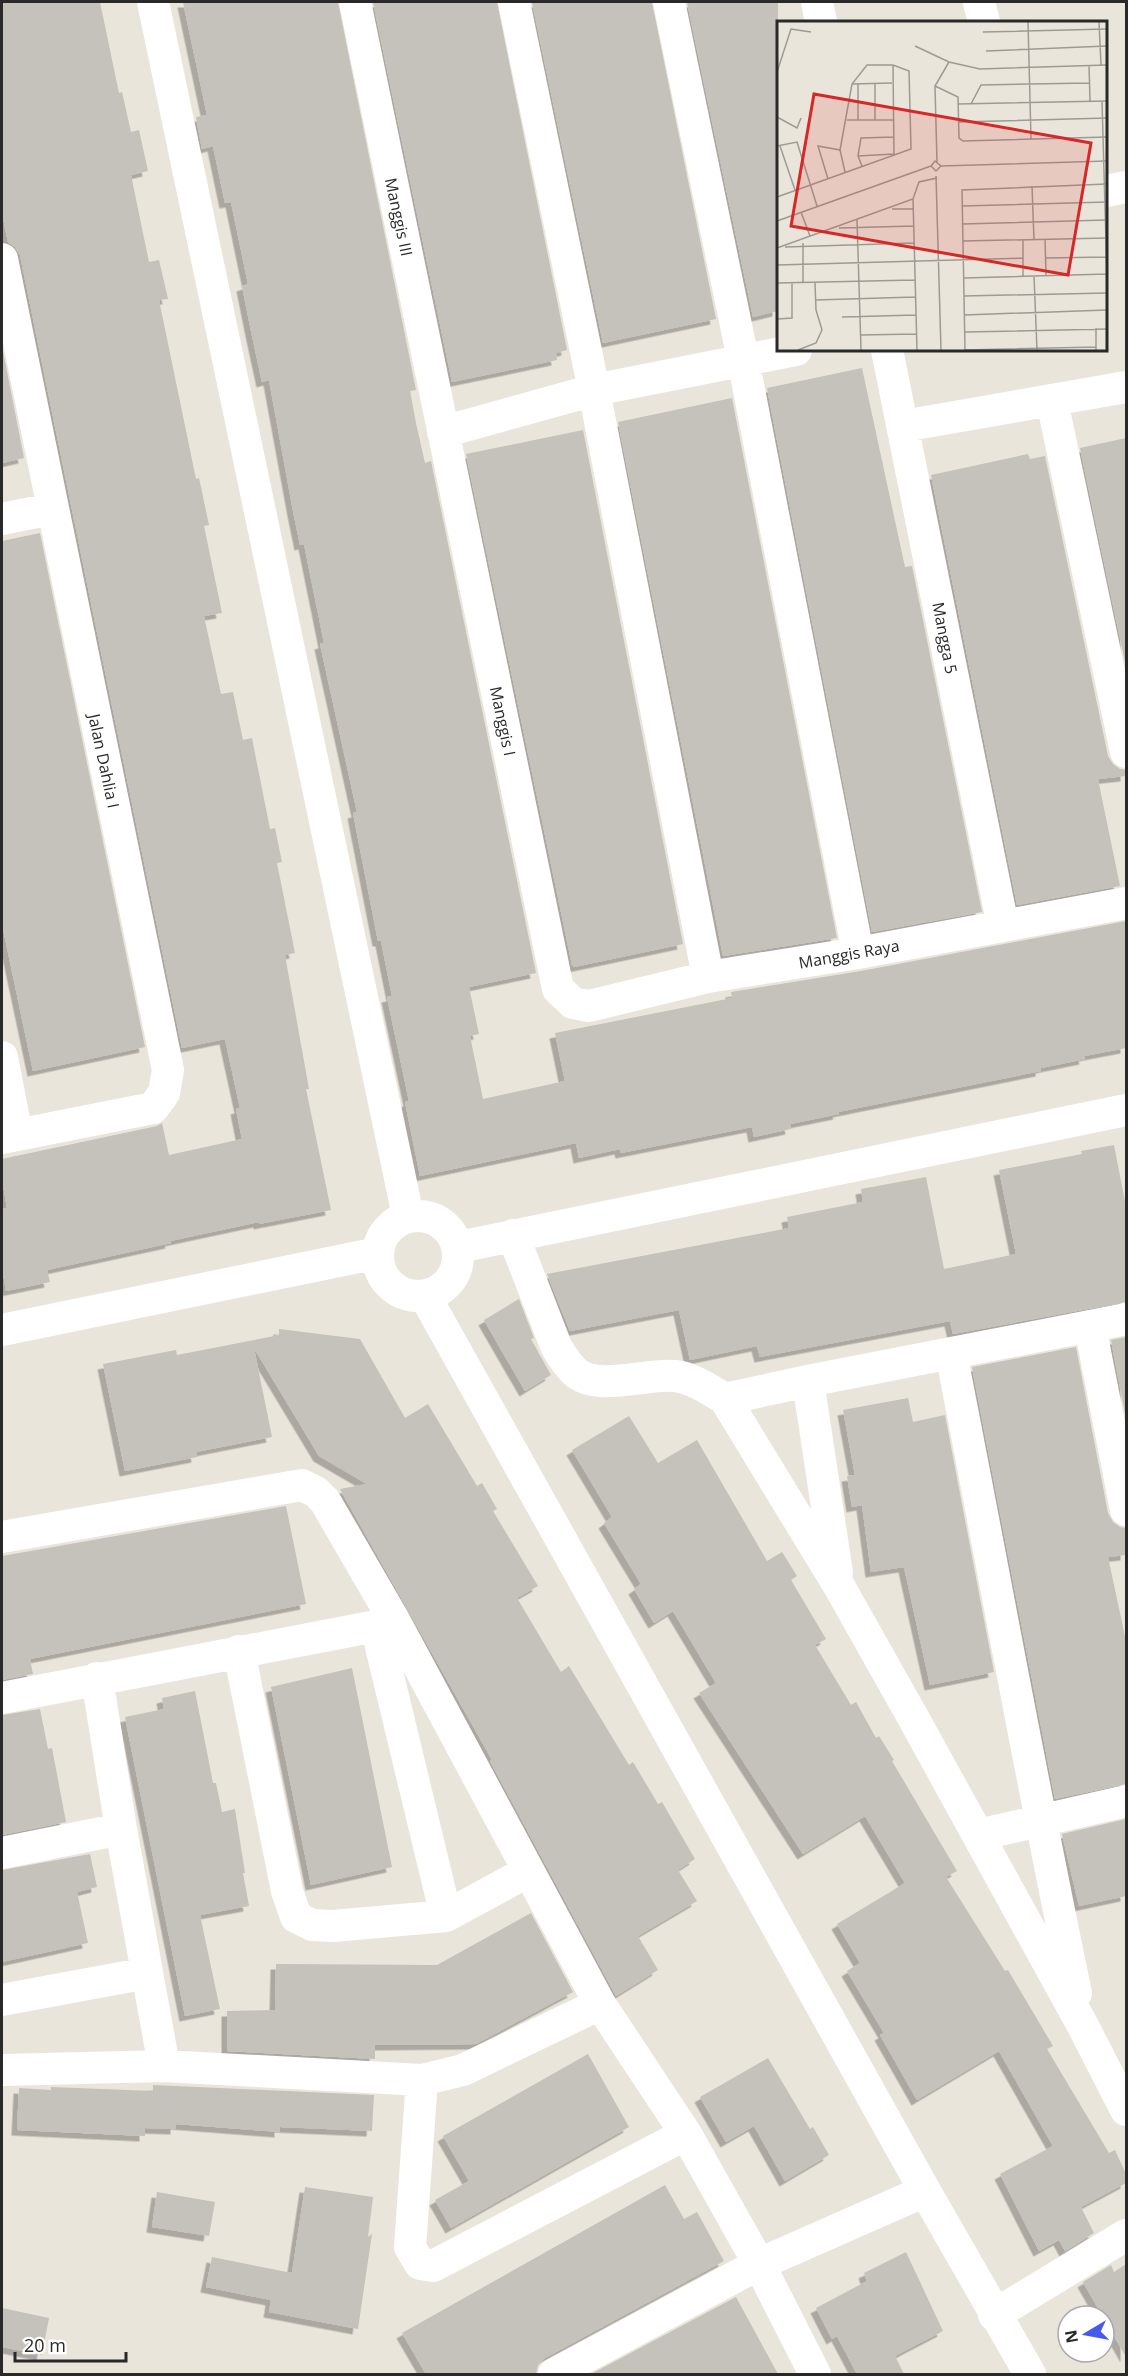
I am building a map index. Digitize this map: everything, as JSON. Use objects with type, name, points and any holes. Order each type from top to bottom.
[{"type":"street","points":[[153,2],[408,1216]]},
{"type":"street","name":"Manggis III","points":[[355,2],[443,432]]},
{"type":"street","points":[[514,2],[594,390],[708,977]]},
{"type":"street","points":[[669,2],[743,359],[858,952]]},
{"type":"street","points":[[817,2],[821,21]]},
{"type":"street","points":[[979,2],[984,21]]},
{"type":"street","points":[[1107,191],[1126,187]]},
{"type":"street","name":"Jalan Dahlia I","points":[[2,259],[51,509],[168,1070],[164,1093],[153,1108],[9,1136]]},
{"type":"street","points":[[443,432],[594,390],[790,351]]},
{"type":"street","name":"Mangga 5","points":[[887,351],[1003,926]]},
{"type":"street","points":[[903,426],[1126,387]]},
{"type":"street","points":[[1052,401],[1126,752]]},
{"type":"street","name":"Manggis I","points":[[443,432],[558,989],[573,1004]]},
{"type":"street","points":[[2,519],[51,509]]},
{"type":"street","name":"Manggis Raya","points":[[573,1004],[590,1006],[708,977],[1126,903]]},
{"type":"street","points":[[2,1057],[9,1136]]},
{"type":"street","points":[[459,1247],[1126,1110]]},
{"type":"street","points":[[408,1216],[430,1216],[448,1228],[459,1247],[456,1273],[438,1292],[425,1296],[404,1294],[392,1286],[380,1268],[379,1245],[387,1230],[408,1216]]},
{"type":"street","points":[[513,1235],[555,1346],[577,1373],[592,1380],[675,1376],[705,1386],[724,1399],[839,1586],[1083,2026],[1126,2110]]},
{"type":"street","points":[[2,1330],[378,1253]]},
{"type":"street","points":[[425,1296],[994,2314],[1030,2374]]},
{"type":"street","points":[[724,1399],[1126,1319]]},
{"type":"street","points":[[1090,1326],[1126,1510]]},
{"type":"street","points":[[951,1353],[1040,1821],[1083,2026]]},
{"type":"street","points":[[808,1381],[839,1586]]},
{"type":"street","points":[[2,1537],[302,1485],[316,1492],[325,1501],[385,1623],[600,2004],[686,2134],[759,2264],[815,2374]]},
{"type":"street","points":[[2,1698],[385,1623]]},
{"type":"street","points":[[385,1623],[446,1916]]},
{"type":"street","points":[[239,1651],[287,1891],[297,1917],[312,1925],[333,1926],[446,1916],[527,1872]]},
{"type":"street","points":[[97,1678],[121,1829],[164,2067]]},
{"type":"street","points":[[978,1835],[1126,1801]]},
{"type":"street","points":[[2,1853],[121,1829]]},
{"type":"street","points":[[2,2000],[147,1973]]},
{"type":"street","points":[[2,2070],[164,2067],[422,2080],[463,2070],[600,2004]]},
{"type":"street","points":[[422,2080],[410,2247],[420,2264],[432,2266],[686,2134]]},
{"type":"street","points":[[554,2374],[759,2264],[925,2191]]},
{"type":"street","points":[[994,2314],[1126,2235]]},
{"type":"building","points":[[2,2],[100,2],[119,93],[122,92],[131,132],[139,130],[148,171],[131,175],[149,262],[159,260],[168,299],[159,300],[196,479],[199,478],[209,525],[204,526],[222,613],[204,616],[221,694],[233,692],[243,740],[252,738],[270,829],[275,828],[282,862],[277,863],[295,953],[285,955],[309,1089],[306,1089],[331,1210],[259,1224],[259,1222],[47,1270],[50,1282],[6,1291],[2,1267],[2,1209],[7,1208],[2,1179],[2,1159],[157,1126],[162,1123],[169,1155],[242,1139],[236,1109],[240,1108],[225,1039],[182,1048],[20,255],[8,242],[2,213]]},
{"type":"building","points":[[183,2],[338,2],[416,390],[410,391],[416,423],[425,463],[431,461],[536,973],[469,987],[479,1034],[470,1036],[483,1099],[565,1081],[555,1033],[732,998],[731,992],[861,971],[1126,921],[1126,1048],[1084,1056],[1085,1059],[1041,1068],[1041,1071],[838,1112],[839,1114],[790,1124],[791,1129],[754,1137],[752,1127],[621,1153],[620,1149],[579,1158],[576,1143],[420,1176],[405,1102],[409,1101],[387,997],[392,996],[381,941],[378,941],[353,813],[357,812],[320,644],[324,643],[304,544],[300,545],[269,380],[262,382],[251,331],[242,286],[248,284],[231,202],[225,203],[213,146],[202,149],[196,117],[207,115]]},
{"type":"building","points":[[373,2],[497,2],[567,350],[556,353],[557,360],[452,382]]},
{"type":"building","points":[[532,2],[652,2],[716,319],[603,343]]},
{"type":"building","points":[[687,2],[778,2],[777,311],[753,317]]},
{"type":"building","points":[[2,346],[24,458],[2,463]]},
{"type":"building","points":[[862,368],[905,567],[912,566],[982,912],[872,932],[767,388]]},
{"type":"building","points":[[732,398],[837,938],[723,956],[618,422]]},
{"type":"building","points":[[583,430],[683,944],[574,967],[466,454]]},
{"type":"building","points":[[1126,438],[1126,667],[1080,448]]},
{"type":"building","points":[[1028,454],[1030,459],[1045,456],[1108,756],[1113,764],[1126,770],[1126,776],[1098,779],[1120,886],[1017,905],[931,475]]},
{"type":"building","points":[[40,533],[145,1047],[33,1071],[2,924],[2,541]]},
{"type":"building","points":[[1114,1145],[1126,1207],[1126,1302],[953,1334],[950,1321],[760,1357],[757,1346],[690,1360],[679,1310],[570,1331],[547,1274],[789,1228],[787,1217],[863,1202],[861,1189],[926,1177],[944,1269],[1016,1254],[999,1170],[1082,1154],[1081,1151]]},
{"type":"building","points":[[519,1299],[534,1338],[531,1339],[551,1375],[525,1391],[484,1320]]},
{"type":"building","points":[[279,1329],[360,1339],[405,1418],[428,1404],[477,1486],[482,1483],[497,1509],[493,1511],[538,1586],[517,1598],[561,1672],[569,1666],[629,1765],[633,1762],[658,1804],[662,1802],[695,1859],[678,1870],[697,1901],[638,1936],[658,1970],[616,1996],[490,1761],[492,1760],[340,1489],[367,1484],[319,1456],[254,1348],[272,1437],[196,1452],[197,1457],[125,1471],[103,1364],[176,1350],[177,1355],[279,1335]]},
{"type":"building","points":[[1126,1337],[1126,1419],[1111,1340]]},
{"type":"building","points":[[1076,1347],[1108,1513],[1113,1522],[1126,1528],[1126,1555],[1108,1557],[1126,1641],[1126,1784],[1055,1799],[972,1367]]},
{"type":"building","points":[[908,1398],[913,1422],[945,1415],[994,1672],[930,1685],[904,1567],[871,1572],[862,1505],[852,1507],[847,1476],[855,1475],[843,1410]]},
{"type":"building","points":[[629,1416],[658,1463],[697,1440],[767,1561],[782,1552],[797,1576],[791,1580],[826,1639],[815,1645],[851,1705],[856,1702],[876,1738],[879,1736],[894,1760],[892,1761],[957,1871],[946,1877],[1005,1971],[1008,1970],[1053,2046],[1047,2049],[1109,2153],[1115,2150],[1126,2174],[1126,2183],[1081,2207],[1094,2233],[1065,2251],[1059,2240],[1039,2251],[1000,2174],[1053,2146],[999,2051],[917,2100],[880,2035],[884,2033],[847,1971],[860,1963],[837,1924],[905,1883],[865,1816],[803,1854],[699,1693],[716,1683],[673,1611],[654,1623],[634,1589],[641,1584],[604,1523],[612,1517],[572,1450]]},
{"type":"building","points":[[286,1506],[306,1604],[30,1659],[33,1674],[2,1680],[2,1556]]},
{"type":"building","points":[[352,1668],[392,1867],[311,1885],[271,1687]]},
{"type":"building","points":[[195,1691],[213,1783],[216,1783],[222,1812],[235,1809],[249,1906],[200,1915],[220,2009],[185,2016],[125,1717],[164,1709],[162,1698]]},
{"type":"building","points":[[40,1709],[48,1749],[52,1748],[66,1822],[2,1835],[2,1715]]},
{"type":"building","points":[[1126,1819],[1126,1896],[1079,1906],[1062,1834]]},
{"type":"building","points":[[90,1854],[97,1887],[77,1892],[88,1943],[2,1962],[2,1870]]},
{"type":"building","points":[[531,1913],[573,1992],[476,2044],[375,2045],[375,2059],[227,2051],[227,2011],[275,2010],[276,1964],[437,1965]]},
{"type":"building","points":[[588,2054],[629,2127],[451,2228],[435,2200],[469,2181],[443,2136]]},
{"type":"building","points":[[768,2058],[810,2129],[813,2127],[829,2155],[785,2181],[754,2126],[726,2142],[700,2097]]},
{"type":"building","points":[[153,2085],[374,2095],[372,2131],[280,2127],[280,2132],[176,2124],[176,2129],[145,2128],[145,2136],[17,2130],[19,2088],[153,2091]]},
{"type":"building","points":[[665,2185],[684,2219],[697,2212],[724,2261],[545,2358],[538,2365],[536,2374],[426,2374],[402,2333]]},
{"type":"building","points":[[305,2187],[373,2197],[368,2237],[372,2234],[358,2329],[269,2312],[271,2300],[206,2287],[212,2257],[292,2273]]},
{"type":"building","points":[[157,2192],[215,2202],[209,2236],[152,2227]]},
{"type":"building","points":[[906,2252],[943,2331],[895,2356],[904,2374],[857,2374],[837,2336],[832,2339],[816,2308],[867,2281],[864,2273]]},
{"type":"building","points":[[1126,2264],[1126,2357],[1116,2340],[1116,2304],[1096,2304],[1083,2282],[1111,2265],[1114,2272]]},
{"type":"building","points":[[736,2297],[778,2374],[591,2374]]},
{"type":"building","points":[[2,2308],[49,2318],[42,2355],[2,2347]]}]
